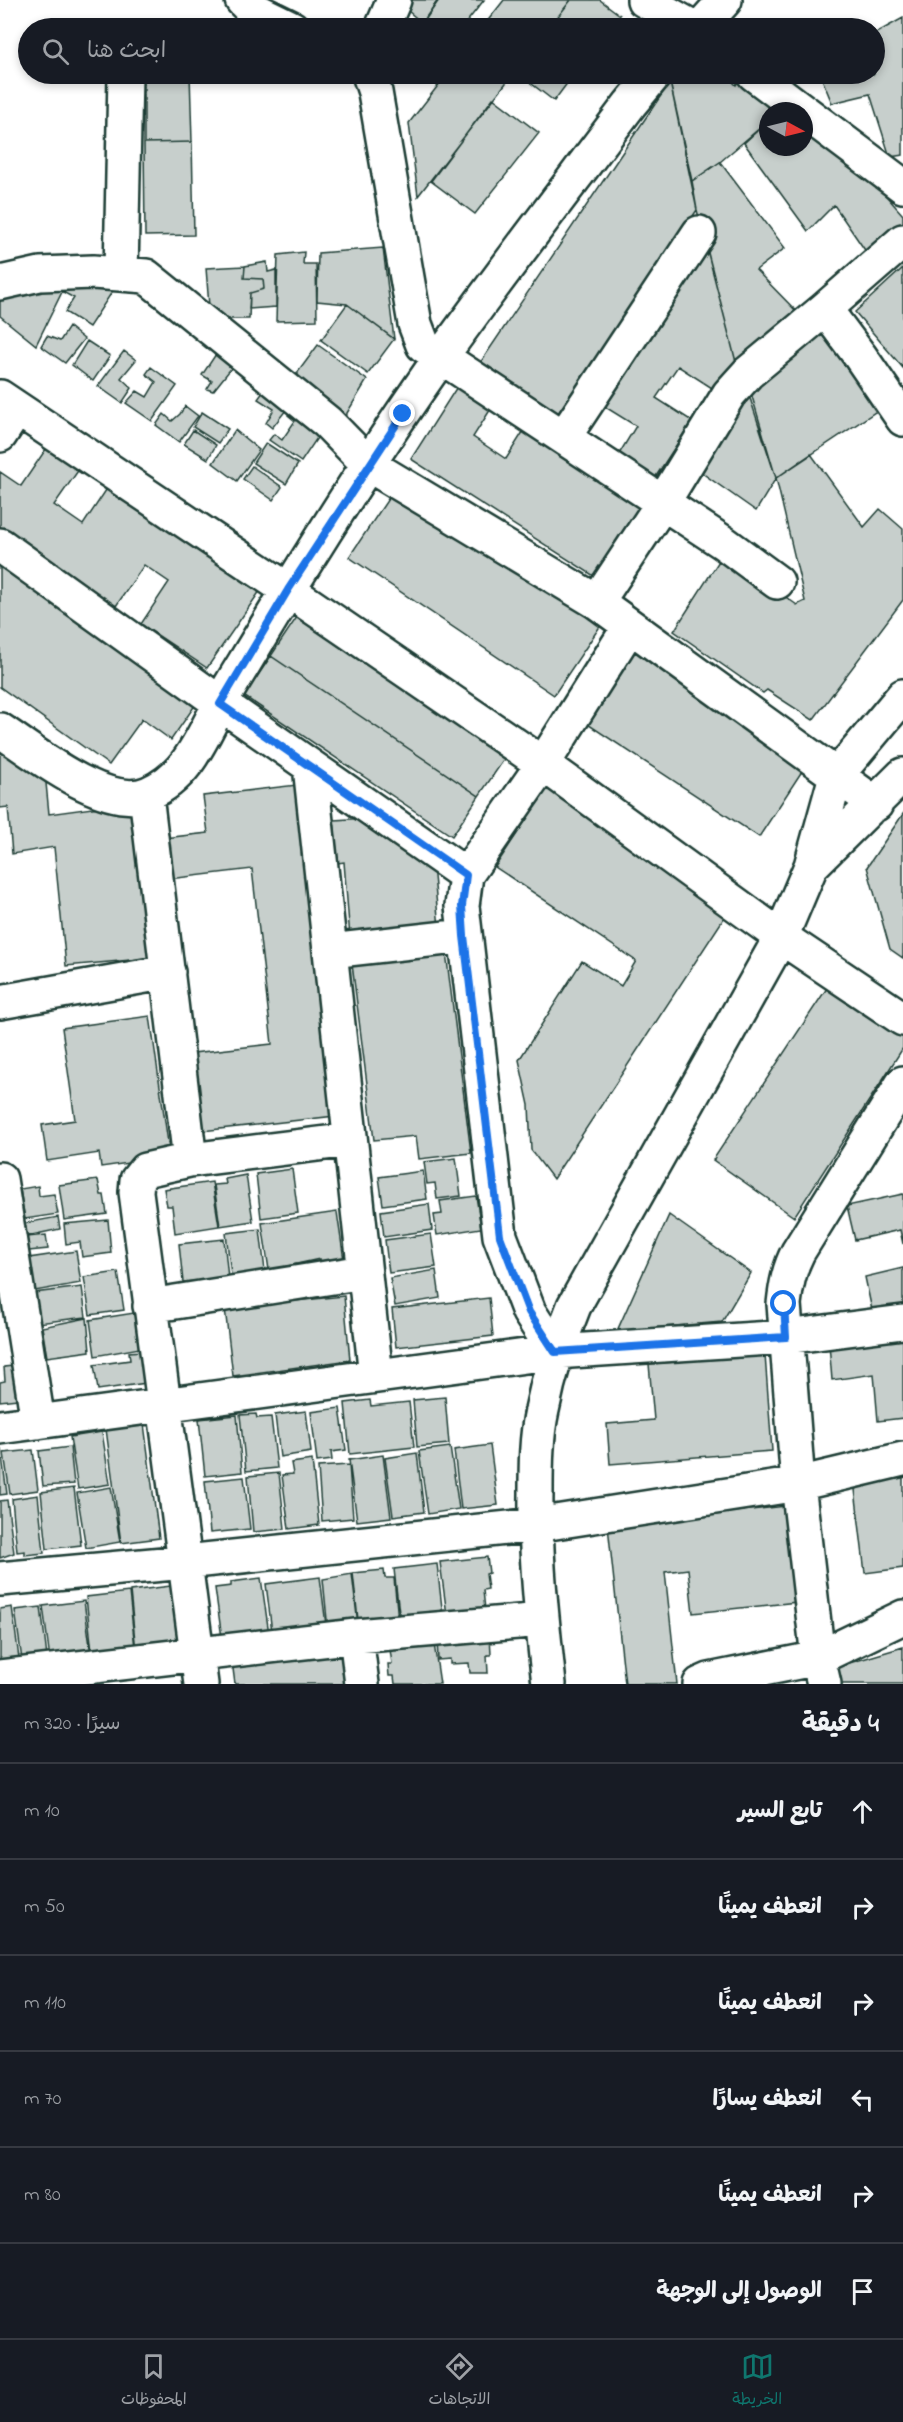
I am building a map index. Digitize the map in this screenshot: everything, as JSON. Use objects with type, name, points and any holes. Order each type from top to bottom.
[{"type":"street","points":[[242,0],[249,7],[272,18]]},
{"type":"street","points":[[386,18],[394,0]]},
{"type":"street","points":[[644,0],[676,18]]},
{"type":"street","points":[[709,18],[725,0]]},
{"type":"street","points":[[121,274],[125,84]]},
{"type":"street","points":[[372,84],[415,324],[423,345],[724,543],[777,582]]},
{"type":"street","points":[[0,730],[83,784],[105,794],[128,797],[146,795],[167,784],[182,771],[197,749],[220,704],[288,590],[441,357],[647,84]]},
{"type":"street","points":[[767,84],[903,186]]},
{"type":"street","points":[[564,437],[699,233]]},
{"type":"street","points":[[597,602],[662,504],[712,418],[729,394],[748,373],[903,241]]},
{"type":"street","points":[[0,284],[40,274],[146,276],[327,422],[369,465],[597,602],[876,804]]},
{"type":"street","points":[[825,309],[903,419]]},
{"type":"street","points":[[0,435],[9,403],[543,764],[781,937],[903,1019]]},
{"type":"street","points":[[0,545],[220,704],[466,875]]},
{"type":"street","points":[[555,1352],[529,1312],[500,1236],[462,906],[466,875],[543,764],[630,626]]},
{"type":"street","points":[[549,1684],[536,1525],[536,1469],[541,1413],[555,1352],[574,1306],[781,937],[811,866],[836,776],[903,696]]},
{"type":"street","points":[[309,766],[376,1376]]},
{"type":"street","points":[[811,866],[903,775]]},
{"type":"street","points":[[146,795],[190,1160]]},
{"type":"street","points":[[330,951],[464,936]]},
{"type":"street","points":[[0,1002],[168,972]]},
{"type":"street","points":[[821,1671],[798,1484],[784,1304],[790,1266],[903,1083]]},
{"type":"street","points":[[199,1669],[150,1306],[136,1192],[137,1180],[145,1170],[190,1160],[350,1140]]},
{"type":"street","points":[[0,1179],[38,1422]]},
{"type":"street","points":[[150,1306],[364,1272]]},
{"type":"street","points":[[0,1427],[555,1352],[786,1337],[903,1322]]},
{"type":"street","points":[[0,1579],[536,1525],[798,1484],[903,1459]]},
{"type":"street","points":[[700,1684],[709,1680],[821,1671],[903,1617]]},
{"type":"street","points":[[0,1677],[74,1676],[199,1669],[356,1636],[542,1620]]},
{"type":"street","points":[[356,1636],[362,1684]]},
{"type":"building","points":[[402,0],[438,0],[425,18],[416,18],[400,4]]},
{"type":"building","points":[[439,0],[484,0],[470,18],[426,18]]},
{"type":"building","points":[[504,0],[571,0],[557,18],[490,18]]},
{"type":"building","points":[[571,0],[600,0],[620,15],[617,18],[557,18]]},
{"type":"building","points":[[903,18],[903,155],[890,157],[870,94],[832,103],[824,84],[885,84],[885,28]]},
{"type":"building","points":[[144,84],[190,84],[192,142],[144,143]]},
{"type":"building","points":[[439,84],[505,84],[418,196],[409,123]]},
{"type":"building","points":[[532,84],[567,84],[554,101]]},
{"type":"building","points":[[670,84],[742,84],[748,91],[754,88],[769,102],[759,102],[759,129],[720,162],[692,181]]},
{"type":"building","points":[[670,84],[697,210],[552,422],[476,369]]},
{"type":"building","points":[[493,98],[539,133],[475,214],[431,181]]},
{"type":"building","points":[[759,129],[759,156],[813,156],[813,134],[865,172],[903,215],[903,224],[869,256],[834,205],[808,231],[744,143]]},
{"type":"building","points":[[192,142],[194,235],[145,236],[144,143]]},
{"type":"building","points":[[720,162],[785,248],[756,270],[799,314],[736,362],[697,210],[692,181]]},
{"type":"building","points":[[705,242],[736,362],[712,388],[678,366],[656,398],[692,421],[649,487],[613,464],[636,426],[602,405]]},
{"type":"building","points":[[383,248],[394,339],[347,304],[317,301],[318,253]]},
{"type":"building","points":[[304,252],[303,264],[316,264],[317,320],[276,321],[278,255]]},
{"type":"building","points":[[267,262],[268,272],[276,270],[276,307],[249,309],[250,293],[264,289],[263,279],[244,278],[245,266]]},
{"type":"building","points":[[245,266],[244,278],[263,279],[264,289],[250,293],[249,319],[210,319],[206,268]]},
{"type":"building","points":[[903,268],[903,368],[855,312]]},
{"type":"building","points":[[64,269],[62,292],[36,345],[0,316],[0,277]]},
{"type":"building","points":[[64,269],[116,286],[89,327],[65,312],[74,298],[63,292]]},
{"type":"building","points":[[347,304],[394,339],[368,374],[321,340]]},
{"type":"building","points":[[69,327],[84,339],[65,363],[41,346],[47,336],[60,341]]},
{"type":"building","points":[[827,328],[884,406],[776,478],[751,393]]},
{"type":"building","points":[[87,341],[110,356],[93,381],[72,365]]},
{"type":"building","points":[[318,345],[367,380],[347,413],[346,428],[297,395],[298,372]]},
{"type":"building","points":[[124,351],[136,360],[121,378],[132,388],[122,403],[98,386]]},
{"type":"building","points":[[216,354],[233,366],[213,391],[207,389],[212,381],[202,375]]},
{"type":"building","points":[[151,367],[177,386],[152,421],[126,403],[137,391],[147,397],[156,382],[146,374]]},
{"type":"building","points":[[460,382],[494,404],[473,437],[506,459],[528,424],[644,499],[594,576],[411,459]]},
{"type":"building","points":[[266,388],[290,405],[272,428],[266,423],[274,409],[258,399]]},
{"type":"building","points":[[748,392],[776,478],[756,511],[695,468]]},
{"type":"building","points":[[295,405],[325,426],[301,462],[269,440],[274,434],[282,440],[295,421],[288,415]]},
{"type":"building","points":[[185,406],[198,416],[179,442],[156,425],[164,414],[172,421]]},
{"type":"building","points":[[202,412],[228,429],[218,443],[193,427]]},
{"type":"building","points":[[193,430],[216,445],[208,459],[184,444]]},
{"type":"building","points":[[235,430],[259,450],[237,481],[213,463]]},
{"type":"building","points":[[266,443],[298,464],[286,484],[253,463]]},
{"type":"building","points":[[48,446],[80,468],[54,505],[83,525],[108,487],[260,591],[207,668],[141,624],[169,582],[144,565],[116,606],[0,527],[0,472],[21,486]]},
{"type":"building","points":[[811,454],[864,527],[880,509],[903,529],[903,600],[813,720],[767,690],[763,693],[674,631],[724,553],[797,605],[805,601],[776,478]]},
{"type":"building","points":[[252,466],[282,487],[273,500],[243,479]]},
{"type":"building","points":[[398,484],[603,622],[554,695],[349,557]]},
{"type":"building","points":[[0,560],[198,701],[171,740],[142,719],[109,765],[0,687]]},
{"type":"building","points":[[297,617],[505,758],[479,796],[271,656]]},
{"type":"building","points":[[634,644],[810,759],[759,837],[583,721]]},
{"type":"building","points":[[271,656],[479,796],[452,836],[244,696]]},
{"type":"building","points":[[0,739],[45,773],[49,814],[136,802],[152,958],[66,966],[54,847],[12,854],[8,807],[0,808]]},
{"type":"building","points":[[297,785],[335,1116],[202,1131],[193,1053],[272,1044],[252,869],[169,879],[164,838],[208,833],[203,796]]},
{"type":"building","points":[[547,788],[730,909],[553,1179],[531,1150],[529,1105],[519,1060],[582,961],[621,986],[636,961],[495,867]]},
{"type":"building","points":[[903,814],[903,958],[890,949],[867,867]]},
{"type":"building","points":[[367,818],[433,866],[439,927],[350,938],[344,862],[338,863],[334,820]]},
{"type":"building","points":[[446,952],[471,1153],[419,1159],[416,1136],[374,1140],[352,964]]},
{"type":"building","points":[[831,982],[903,1033],[903,1048],[794,1217],[713,1160]]},
{"type":"building","points":[[150,1016],[170,1157],[101,1167],[99,1153],[47,1161],[42,1125],[75,1120],[62,1028]]},
{"type":"building","points":[[456,1158],[461,1196],[437,1199],[435,1183],[427,1184],[424,1162]]},
{"type":"building","points":[[292,1169],[298,1213],[261,1218],[256,1174]]},
{"type":"building","points":[[423,1171],[427,1199],[383,1205],[379,1177]]},
{"type":"building","points":[[246,1175],[253,1221],[220,1226],[214,1185],[226,1184],[225,1179]]},
{"type":"building","points":[[98,1180],[101,1195],[104,1195],[107,1214],[64,1220],[59,1185]]},
{"type":"building","points":[[212,1182],[219,1226],[175,1233],[172,1206],[167,1206],[164,1189]]},
{"type":"building","points":[[38,1186],[39,1196],[54,1194],[58,1214],[25,1219],[20,1189]]},
{"type":"building","points":[[903,1194],[903,1244],[900,1230],[855,1240],[847,1206]]},
{"type":"building","points":[[476,1196],[481,1228],[437,1235],[434,1215],[442,1214],[440,1201]]},
{"type":"building","points":[[429,1204],[432,1230],[384,1237],[381,1211]]},
{"type":"building","points":[[337,1212],[344,1260],[321,1264],[320,1259],[269,1270],[262,1223]]},
{"type":"building","points":[[669,1215],[751,1273],[722,1322],[617,1331]]},
{"type":"building","points":[[58,1217],[60,1229],[27,1236],[25,1223]]},
{"type":"building","points":[[108,1220],[111,1253],[82,1257],[80,1242],[66,1244],[64,1224]]},
{"type":"building","points":[[260,1229],[265,1271],[231,1275],[226,1233]]},
{"type":"building","points":[[431,1234],[436,1267],[389,1273],[385,1240]]},
{"type":"building","points":[[46,1235],[48,1249],[29,1251],[27,1237]]},
{"type":"building","points":[[224,1239],[228,1278],[183,1282],[179,1244]]},
{"type":"building","points":[[76,1251],[81,1283],[35,1291],[29,1258]]},
{"type":"building","points":[[903,1268],[903,1308],[873,1315],[865,1277]]},
{"type":"building","points":[[436,1270],[440,1298],[395,1306],[390,1278]]},
{"type":"building","points":[[118,1272],[124,1310],[90,1315],[84,1277]]},
{"type":"building","points":[[82,1287],[86,1317],[38,1323],[34,1293]]},
{"type":"building","points":[[344,1296],[350,1360],[233,1376],[225,1308]]},
{"type":"building","points":[[489,1298],[493,1336],[396,1347],[392,1309]]},
{"type":"building","points":[[134,1313],[140,1348],[95,1356],[90,1320]]},
{"type":"building","points":[[87,1318],[90,1351],[47,1357],[42,1327]]},
{"type":"building","points":[[903,1325],[903,1418],[878,1421],[874,1374],[832,1380],[828,1332]]},
{"type":"building","points":[[142,1351],[146,1383],[98,1390],[94,1365],[130,1360],[129,1352]]},
{"type":"building","points":[[765,1355],[772,1451],[610,1464],[607,1424],[654,1420],[649,1364]]},
{"type":"building","points":[[23,1365],[26,1398],[0,1401],[0,1382],[5,1381],[4,1367]]},
{"type":"building","points":[[445,1397],[449,1444],[417,1447],[413,1400]]},
{"type":"building","points":[[370,1400],[371,1406],[409,1402],[414,1447],[350,1454],[345,1403]]},
{"type":"building","points":[[340,1408],[346,1450],[331,1452],[332,1460],[317,1462],[311,1412]]},
{"type":"building","points":[[306,1411],[311,1452],[280,1457],[275,1415]]},
{"type":"building","points":[[256,1414],[257,1418],[271,1417],[277,1468],[246,1471],[240,1415]]},
{"type":"building","points":[[237,1415],[242,1472],[205,1476],[199,1419]]},
{"type":"building","points":[[144,1424],[159,1538],[121,1543],[106,1429]]},
{"type":"building","points":[[102,1432],[110,1484],[78,1489],[70,1437]]},
{"type":"building","points":[[490,1445],[498,1505],[461,1509],[454,1450]]},
{"type":"building","points":[[70,1447],[74,1484],[43,1486],[39,1451]]},
{"type":"building","points":[[450,1447],[459,1509],[428,1514],[419,1451]]},
{"type":"building","points":[[0,1450],[7,1494],[0,1495]]},
{"type":"building","points":[[33,1450],[38,1490],[10,1494],[4,1453]]},
{"type":"building","points":[[417,1453],[424,1512],[393,1516],[385,1458]]},
{"type":"building","points":[[383,1455],[391,1517],[357,1521],[349,1460]]},
{"type":"building","points":[[312,1460],[319,1525],[289,1529],[282,1475],[293,1474],[291,1463]]},
{"type":"building","points":[[349,1465],[353,1518],[322,1521],[318,1467]]},
{"type":"building","points":[[279,1473],[285,1529],[253,1532],[248,1476]]},
{"type":"building","points":[[244,1477],[250,1529],[210,1533],[205,1481]]},
{"type":"building","points":[[903,1477],[903,1568],[865,1573],[854,1481]]},
{"type":"building","points":[[111,1487],[120,1542],[86,1548],[77,1493]]},
{"type":"building","points":[[74,1488],[81,1545],[47,1549],[41,1492]]},
{"type":"building","points":[[38,1495],[44,1553],[25,1555],[25,1551],[17,1552],[12,1499]]},
{"type":"building","points":[[7,1500],[14,1553],[0,1558],[0,1501]]},
{"type":"building","points":[[786,1506],[797,1602],[693,1613],[688,1569],[665,1572],[677,1684],[625,1684],[608,1526]]},
{"type":"building","points":[[487,1557],[488,1589],[483,1590],[485,1610],[447,1615],[440,1562]]},
{"type":"building","points":[[437,1564],[443,1617],[400,1622],[394,1569]]},
{"type":"building","points":[[384,1570],[385,1578],[394,1578],[398,1620],[359,1629],[353,1573]]},
{"type":"building","points":[[352,1574],[358,1625],[328,1630],[323,1579]]},
{"type":"building","points":[[320,1577],[326,1625],[272,1632],[266,1584]]},
{"type":"building","points":[[261,1578],[269,1634],[223,1645],[215,1588],[231,1586],[231,1582]]},
{"type":"building","points":[[179,1585],[185,1646],[136,1651],[130,1591]]},
{"type":"building","points":[[129,1592],[135,1648],[92,1652],[86,1597]]},
{"type":"building","points":[[84,1601],[91,1654],[50,1659],[43,1606]]},
{"type":"building","points":[[12,1607],[19,1658],[0,1661],[0,1609]]},
{"type":"building","points":[[41,1607],[47,1657],[22,1660],[15,1610]]},
{"type":"building","points":[[490,1635],[491,1655],[487,1655],[488,1673],[470,1673],[469,1663],[450,1664],[450,1659],[438,1660],[437,1638]]},
{"type":"building","points":[[433,1637],[440,1684],[395,1684],[394,1676],[389,1676],[388,1664],[392,1664],[389,1642]]},
{"type":"building","points":[[903,1647],[903,1684],[841,1684],[836,1667]]},
{"type":"building","points":[[341,1648],[345,1684],[235,1684],[232,1661]]},
{"type":"route","points":[[403,414],[288,590],[220,704],[466,875],[462,906],[464,936],[500,1236],[514,1278],[529,1312],[555,1352],[786,1337],[784,1304]]}]
